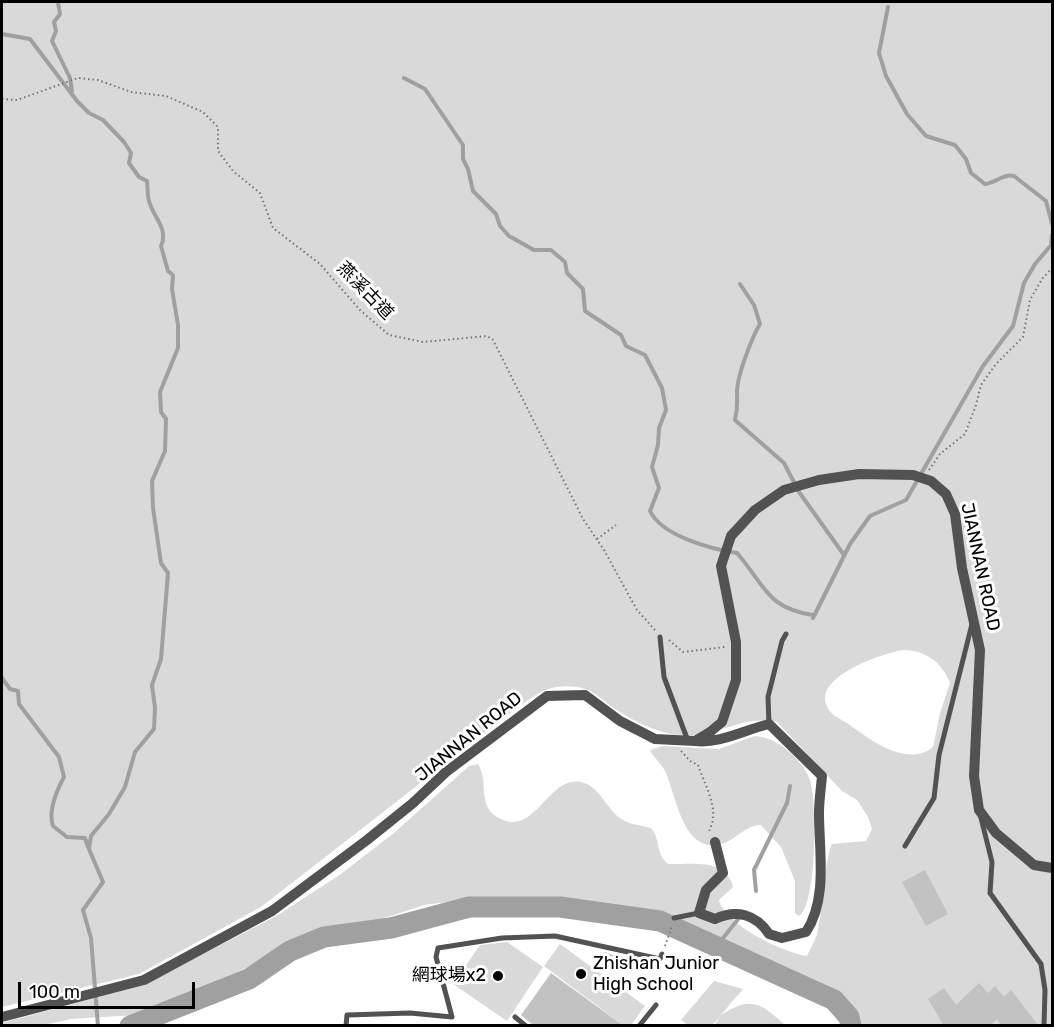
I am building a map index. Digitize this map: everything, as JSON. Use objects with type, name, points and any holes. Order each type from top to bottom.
[{"type":"street","points":[[692,741],[722,722],[736,681],[736,642],[721,566],[731,536],[755,510],[784,490],[819,480],[859,474],[920,478]]},
{"type":"street","name":"JIANNAN ROAD","points":[[920,478],[931,481],[946,494],[955,514],[962,568],[980,650],[974,776],[979,810],[996,833],[1034,865],[1053,868]]},
{"type":"street","name":"JIANNAN ROAD","points":[[2,1017],[144,980],[272,911],[413,803],[446,771],[547,696],[585,695],[620,722],[655,739],[711,743],[743,730],[769,724]]},
{"type":"street","points":[[715,842],[723,873],[706,890],[699,913],[715,919],[726,913],[745,913],[764,927],[769,934],[782,938],[806,932],[812,922],[822,869],[819,813],[822,776],[769,724]]},
{"type":"lane","points":[[905,846],[934,798],[939,755],[974,620]]},
{"type":"lane","points":[[769,724],[768,697],[782,641],[786,634]]},
{"type":"lane","points":[[660,637],[664,677],[692,741]]},
{"type":"lane","points":[[979,810],[992,862],[990,893],[1041,964],[1045,990],[1044,1026]]},
{"type":"lane","points":[[674,918],[699,913]]},
{"type":"lane","points":[[346,1026],[347,1015],[410,1013],[452,1017],[436,957],[438,948],[502,938],[555,936],[660,959],[662,954]]},
{"type":"lane","points":[[639,1026],[656,1005]]},
{"type":"lane","points":[[515,1017],[526,1026]]},
{"type":"path","name":"燕溪古道","points":[[2,99],[17,100],[78,78],[98,80],[131,92],[166,96],[202,112],[218,127],[218,151],[233,171],[260,193],[273,228],[320,264],[360,310],[389,335],[423,342],[487,336],[493,340],[583,519],[597,539],[637,610],[660,637],[672,641],[683,651],[728,647]]},
{"type":"path","points":[[920,478],[940,454],[965,434],[981,385],[996,364],[1023,337],[1030,300],[1042,279],[1053,268]]},
{"type":"path","points":[[597,539],[616,525]]},
{"type":"path","points":[[692,741],[679,749],[690,761],[698,765],[713,809],[714,819],[708,831],[715,842]]},
{"type":"path","points":[[662,954],[674,918]]},
{"type":"shaded area","points":[[2,2],[1052,2],[1052,1025],[857,1025],[844,1003],[827,989],[662,917],[566,900],[470,899],[424,905],[370,923],[336,928],[297,941],[201,992],[136,1015],[71,1019],[44,1025],[2,1026],[2,1023],[144,985],[278,915],[341,874],[395,832],[469,766],[478,764],[483,778],[487,806],[497,817],[510,822],[522,820],[532,814],[561,787],[572,782],[590,786],[620,818],[651,828],[661,856],[668,864],[706,865],[723,871],[729,877],[733,887],[719,900],[723,909],[743,927],[770,943],[807,956],[820,921],[832,844],[866,841],[872,829],[868,817],[857,800],[842,791],[777,722],[755,721],[700,734],[678,735],[658,731],[630,718],[590,691],[565,686],[546,690],[522,704],[261,907],[139,974],[2,1007]],"holes":[[[903,650],[925,655],[937,663],[950,683],[940,713],[933,747],[923,753],[912,755],[890,750],[878,744],[836,716],[826,704],[826,693],[841,675],[882,656]]]},
{"type":"shaded area","points":[[755,736],[772,740],[788,750],[801,764],[810,780],[814,808],[814,852],[809,893],[805,908],[799,916],[795,913],[795,881],[781,847],[761,825],[751,827],[724,843],[710,845],[700,842],[684,823],[666,773],[650,750],[663,746],[719,749]]},
{"type":"shaded area","name":"網球場x2","points":[[507,942],[543,967],[507,1021],[453,984],[480,945]]},
{"type":"shaded area","points":[[560,944],[645,1006],[631,1025],[623,1025],[544,966]]},
{"type":"shaded area","points":[[714,981],[743,989],[720,1016],[739,1005],[755,1004],[769,1011],[785,1025],[715,1025],[719,1018],[712,1025],[688,1025],[681,1020]]},
{"type":"building","points":[[925,870],[948,914],[926,926],[902,882]]},
{"type":"building","points":[[605,952],[618,957],[609,970],[598,962]]},
{"type":"building","points":[[551,973],[624,1026],[534,1026],[521,1015]]},
{"type":"building","points":[[979,983],[988,993],[995,986],[1004,997],[1011,990],[1039,1026],[1002,1026],[997,1019],[989,1026],[944,1026],[928,999],[944,988],[956,1005]]},
{"type":"waterway","points":[[58,2],[60,14],[54,22],[56,31],[52,41],[70,78],[72,91]]},
{"type":"waterway","points":[[888,7],[879,53],[886,76],[907,114],[926,136],[955,145],[966,159],[971,173],[985,184],[1010,175],[1014,176],[1046,201],[1052,224]]},
{"type":"waterway","points":[[2,34],[30,39],[77,101],[89,113],[103,120],[131,153],[129,163],[139,177],[147,181],[149,201],[162,229],[161,246],[168,271],[173,275],[172,289],[178,325],[178,348],[160,392],[161,412],[166,419],[165,451],[152,481],[153,508],[161,563],[168,573],[161,659],[152,685],[155,708],[154,729],[135,752],[125,787],[109,814],[91,836],[89,849],[103,882],[83,910],[91,938],[98,1026]]},
{"type":"waterway","points":[[404,78],[425,89],[463,145],[463,159],[473,191],[496,214],[500,226],[509,236],[534,250],[551,250],[565,262],[567,273],[583,289],[585,311],[621,335],[626,346],[645,355],[662,388],[666,410],[659,428],[658,445],[652,467],[659,488],[650,511],[656,520],[665,528],[688,540],[737,553],[776,601],[797,612],[813,615]]},
{"type":"waterway","points":[[1051,246],[1052,235]]},
{"type":"waterway","points":[[813,618],[850,544],[870,516],[906,500],[983,366],[1013,326],[1024,283],[1035,264],[1052,244]]},
{"type":"waterway","points":[[740,284],[754,305],[760,324],[739,376],[735,420],[784,463],[799,492],[844,555]]},
{"type":"waterway","points":[[2,678],[10,689],[18,691],[19,704],[59,757],[64,777],[52,807],[53,826],[67,837],[85,838],[88,847]]},
{"type":"waterway","points":[[756,891],[754,870],[787,803],[790,786]]},
{"type":"waterway","points":[[130,1026],[249,979],[290,951],[324,937],[391,928],[469,907],[560,907],[660,921],[834,1000],[849,1017],[851,1026]]},
{"type":"waterway","points":[[715,948],[739,918]]},
{"type":"place","name":"Zhishan Junior High School","points":[[581,974]]},
{"type":"place","name":"網球場x2","points":[[498,976]]}]
